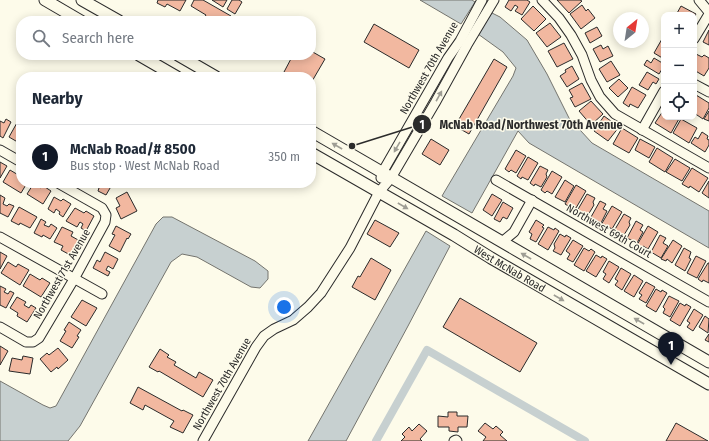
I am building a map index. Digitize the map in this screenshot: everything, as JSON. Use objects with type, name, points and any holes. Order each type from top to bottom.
[{"type":"main road","points":[[45,0],[72,16]]},
{"type":"main road","points":[[82,0],[110,16]]},
{"type":"main road","points":[[148,60],[168,72]]},
{"type":"main road","points":[[187,60],[207,72]]},
{"type":"main road","name":"West McNab Road","points":[[316,135],[709,362]]},
{"type":"main road","name":"West McNab Road","points":[[316,156],[709,384]]},
{"type":"street","name":"Northwest 70th Avenue","points":[[203,441],[256,347],[264,336],[274,329],[294,320],[308,308],[321,293],[350,248],[448,58],[463,35],[482,0]]},
{"type":"street","name":"Northwest 70th Avenue","points":[[387,175],[435,104],[471,38],[494,0]]},
{"type":"street","points":[[542,0],[559,18],[571,35],[582,55],[591,80],[600,97],[615,114],[709,168]]},
{"type":"street","points":[[697,34],[709,13],[699,0]]},
{"type":"street","points":[[697,86],[709,92]]},
{"type":"street","points":[[642,130],[661,96]]},
{"type":"street","points":[[0,150],[16,159]]},
{"type":"street","name":"Northwest 69th Court","points":[[496,180],[709,302]]},
{"type":"street","name":"Northwest 71st Avenue","points":[[0,327],[26,342],[34,342],[39,338],[106,222],[106,215],[102,208],[67,188]]},
{"type":"street","points":[[502,242],[514,232],[532,200]]},
{"type":"street","points":[[0,237],[102,294]]},
{"type":"shaded area","points":[[420,0],[472,0],[475,2],[461,24]]},
{"type":"shaded area","points":[[492,13],[500,17],[527,40],[547,74],[569,118],[592,143],[709,211],[709,248],[529,143],[518,131],[472,213],[442,196],[513,76],[516,68],[503,52],[478,34]]},
{"type":"shaded area","points":[[163,217],[172,217],[255,261],[268,271],[268,279],[260,288],[251,287],[197,257],[182,254],[171,262],[80,426],[68,441],[0,441],[0,381],[43,405],[50,408],[56,406],[156,224]]},
{"type":"shaded area","points":[[426,231],[450,246],[346,441],[308,441]]},
{"type":"building","points":[[158,0],[186,0],[180,11],[167,4],[165,7],[157,3]]},
{"type":"building","points":[[194,0],[203,0],[231,16],[205,16],[206,15],[191,6]]},
{"type":"building","points":[[212,0],[227,0],[223,7]]},
{"type":"building","points":[[232,0],[239,0],[242,2],[235,14],[227,9]]},
{"type":"building","points":[[509,0],[527,0],[530,2],[522,15],[515,11],[518,7],[515,5],[511,11],[505,7]]},
{"type":"building","points":[[557,0],[580,0],[582,1],[569,13]]},
{"type":"building","points":[[582,5],[586,11],[588,9],[595,18],[581,29],[570,14]]},
{"type":"building","points":[[533,6],[546,19],[534,31],[521,19]]},
{"type":"building","points":[[681,6],[692,12],[678,12]]},
{"type":"building","points":[[550,23],[561,37],[547,47],[536,33]]},
{"type":"building","points":[[374,24],[419,50],[409,68],[364,42]]},
{"type":"building","points":[[597,27],[602,36],[590,43],[585,33]]},
{"type":"building","points":[[709,30],[709,45],[703,42]]},
{"type":"building","points":[[661,41],[661,57],[654,53]]},
{"type":"building","points":[[564,43],[573,59],[557,67],[548,51]]},
{"type":"building","points":[[601,45],[603,49],[608,46],[613,56],[600,62],[593,49]]},
{"type":"building","points":[[316,54],[325,59],[316,74],[316,72],[284,72],[290,60],[316,60]]},
{"type":"building","points":[[697,54],[702,57],[704,55],[709,58],[709,68],[704,76],[697,72]]},
{"type":"building","points":[[654,58],[661,62],[661,71],[659,74],[644,65],[647,60],[651,63]]},
{"type":"building","points":[[494,59],[507,67],[469,134],[455,126]]},
{"type":"building","points":[[611,61],[620,75],[607,82],[599,69]]},
{"type":"building","points":[[572,66],[579,79],[567,87],[560,76],[566,72],[565,70]]},
{"type":"building","points":[[647,72],[659,79],[656,84],[653,82],[648,90],[639,85]]},
{"type":"building","points":[[619,79],[628,88],[618,97],[609,88]]},
{"type":"building","points":[[582,83],[591,99],[575,107],[570,98],[573,97],[569,90]]},
{"type":"building","points":[[632,87],[646,95],[638,108],[630,104],[629,107],[623,103]]},
{"type":"building","points":[[697,96],[709,103],[709,108],[703,119],[697,115]]},
{"type":"building","points":[[591,101],[603,114],[591,125],[579,111]]},
{"type":"building","points":[[709,111],[709,121],[704,119]]},
{"type":"building","points":[[661,114],[661,120],[678,120],[671,133],[655,123]]},
{"type":"building","points":[[604,116],[619,127],[608,141],[594,131]]},
{"type":"building","points":[[6,119],[11,122],[3,138],[0,136],[0,121],[4,123]]},
{"type":"building","points":[[680,120],[697,128],[689,143],[673,133]]},
{"type":"building","points":[[16,125],[16,141],[9,137]]},
{"type":"building","points":[[622,128],[638,138],[629,153],[613,144]]},
{"type":"building","points":[[702,132],[708,136],[707,139],[709,140],[709,145],[705,152],[691,143],[695,137],[698,139]]},
{"type":"building","points":[[431,139],[449,150],[440,165],[422,154]]},
{"type":"building","points":[[640,139],[655,147],[649,158],[635,150]]},
{"type":"building","points":[[657,148],[673,158],[665,172],[649,162]]},
{"type":"building","points":[[516,150],[526,156],[516,173],[511,170],[509,172],[505,169]]},
{"type":"building","points":[[528,157],[538,163],[528,180],[522,177],[521,179],[517,176]]},
{"type":"building","points":[[675,159],[690,168],[682,181],[666,172]]},
{"type":"building","points":[[0,162],[7,166],[0,178]]},
{"type":"building","points":[[540,166],[548,170],[546,174],[547,177],[541,187],[535,184],[534,186],[530,183]]},
{"type":"building","points":[[692,168],[708,178],[699,192],[690,186],[689,188],[682,184]]},
{"type":"building","points":[[10,170],[16,174],[16,188],[24,188],[21,193],[3,182]]},
{"type":"building","points":[[552,171],[562,177],[552,194],[547,191],[545,193],[541,190]]},
{"type":"building","points":[[565,180],[574,186],[565,202],[555,197]]},
{"type":"building","points":[[709,181],[709,198],[702,193]]},
{"type":"building","points":[[576,185],[586,191],[576,208],[565,204]]},
{"type":"building","points":[[31,188],[46,188],[51,191],[43,204],[27,194]]},
{"type":"building","points":[[99,188],[110,188],[106,195],[98,191]]},
{"type":"building","points":[[127,192],[137,211],[121,219],[116,208],[120,206],[116,198]]},
{"type":"building","points":[[492,194],[502,200],[492,216],[483,210]]},
{"type":"building","points":[[587,194],[595,198],[593,202],[594,205],[588,215],[577,211]]},
{"type":"building","points":[[0,195],[5,198],[3,204],[7,206],[9,204],[14,206],[8,217],[0,213]]},
{"type":"building","points":[[54,197],[61,201],[63,199],[71,204],[63,217],[56,209],[54,213],[48,209]]},
{"type":"building","points":[[600,201],[606,204],[603,209],[607,211],[601,223],[591,217]]},
{"type":"building","points":[[503,202],[513,208],[507,219],[503,217],[500,222],[494,219]]},
{"type":"building","points":[[612,206],[622,212],[612,229],[607,226],[605,228],[601,225]]},
{"type":"building","points":[[19,207],[37,217],[30,228],[20,223],[19,225],[11,221]]},
{"type":"building","points":[[75,208],[84,213],[86,211],[94,216],[86,231],[81,228],[83,224],[80,222],[77,227],[66,221]]},
{"type":"building","points":[[624,214],[631,218],[629,222],[630,225],[624,235],[619,232],[618,234],[614,231]]},
{"type":"building","points":[[41,219],[46,222],[44,225],[49,227],[51,224],[57,228],[50,239],[43,235],[42,237],[34,233]]},
{"type":"building","points":[[375,220],[399,233],[390,247],[367,234]]},
{"type":"building","points":[[536,220],[544,225],[542,227],[544,228],[536,242],[530,239],[532,234],[529,232]]},
{"type":"building","points":[[636,221],[643,225],[640,230],[643,232],[637,243],[627,238]]},
{"type":"building","points":[[116,226],[131,234],[128,239],[127,238],[120,252],[109,246],[115,235],[112,234]]},
{"type":"building","points":[[648,226],[658,232],[648,249],[643,246],[641,248],[637,245]]},
{"type":"building","points":[[62,227],[73,232],[71,236],[80,241],[72,256],[61,250],[63,246],[54,242]]},
{"type":"building","points":[[548,227],[554,230],[555,228],[559,231],[548,250],[538,244]]},
{"type":"building","points":[[560,234],[571,238],[561,255],[553,251],[555,248],[554,244]]},
{"type":"building","points":[[660,235],[666,238],[663,243],[668,246],[661,258],[651,252]]},
{"type":"building","points":[[573,240],[583,246],[573,262],[567,259],[570,254],[566,251]]},
{"type":"building","points":[[673,240],[682,246],[672,263],[667,259],[666,261],[661,259]]},
{"type":"building","points":[[584,248],[589,251],[591,249],[595,252],[584,271],[574,265]]},
{"type":"building","points":[[684,248],[691,252],[689,258],[691,259],[685,271],[675,265]]},
{"type":"building","points":[[0,252],[7,256],[0,269]]},
{"type":"building","points":[[105,252],[118,259],[113,269],[108,266],[106,270],[110,272],[108,276],[93,268],[97,260],[100,262]]},
{"type":"building","points":[[596,255],[607,259],[596,277],[586,271]]},
{"type":"building","points":[[696,256],[706,261],[697,278],[687,273]]},
{"type":"building","points":[[371,258],[391,270],[375,300],[352,287],[358,276],[360,277]]},
{"type":"building","points":[[609,261],[619,267],[609,283],[603,279],[606,274],[603,272]]},
{"type":"building","points":[[8,262],[16,267],[18,264],[29,270],[20,285],[1,273]]},
{"type":"building","points":[[708,263],[709,283],[703,280],[702,282],[698,279]]},
{"type":"building","points":[[621,268],[631,274],[622,290],[615,285],[618,281],[615,279]]},
{"type":"building","points":[[30,274],[40,280],[42,278],[50,283],[41,297],[23,286]]},
{"type":"building","points":[[634,275],[643,281],[634,297],[624,291]]},
{"type":"building","points":[[646,282],[655,287],[646,303],[639,299],[642,295],[639,293]]},
{"type":"building","points":[[0,286],[6,289],[4,292],[8,294],[10,291],[14,293],[6,308],[0,305]]},
{"type":"building","points":[[656,289],[667,293],[656,312],[646,306]]},
{"type":"building","points":[[669,296],[679,301],[670,317],[663,313],[665,309],[663,307]]},
{"type":"building","points":[[17,297],[26,302],[24,305],[29,308],[31,305],[36,308],[27,322],[17,316],[18,313],[10,308]]},
{"type":"building","points":[[460,298],[537,343],[520,372],[443,327]]},
{"type":"building","points":[[82,300],[97,308],[86,326],[71,317]]},
{"type":"building","points":[[680,303],[691,307],[680,326],[670,320]]},
{"type":"building","points":[[694,309],[703,315],[693,331],[687,327],[690,323],[687,321]]},
{"type":"building","points":[[705,316],[709,319],[708,333],[699,327]]},
{"type":"building","points":[[69,322],[81,330],[77,336],[79,337],[72,348],[60,341]]},
{"type":"building","points":[[709,334],[709,342],[705,340]]},
{"type":"building","points":[[0,346],[8,351],[0,365]]},
{"type":"building","points":[[58,348],[68,360],[58,369],[57,367],[51,372],[40,359],[47,353],[49,355]]},
{"type":"building","points":[[160,349],[169,355],[167,357],[176,362],[174,365],[196,378],[199,372],[213,380],[203,397],[159,371],[158,372],[149,367]]},
{"type":"building","points":[[23,356],[33,358],[30,374],[9,371],[12,358],[22,360]]},
{"type":"building","points":[[138,387],[182,411],[183,410],[193,415],[183,433],[170,427],[174,421],[145,405],[143,410],[130,403]]},
{"type":"building","points":[[448,412],[457,412],[457,416],[468,416],[467,427],[458,427],[458,432],[449,431],[449,427],[438,427],[438,416],[448,417]]},
{"type":"building","points":[[485,423],[493,429],[496,426],[503,432],[500,435],[507,441],[483,441],[486,437],[478,431]]},
{"type":"building","points":[[676,423],[708,441],[666,441]]},
{"type":"building","points":[[419,424],[427,431],[420,439],[422,441],[401,441],[405,437],[402,434],[409,427],[412,431]]},
{"type":"waterway","points":[[376,441],[427,350],[585,441]]},
{"type":"place","name":"McNab Road/Northwest 70th Avenue","points":[[352,146]]},
{"type":"place","name":"McNab Road/# 8500","points":[[671,365]]}]
